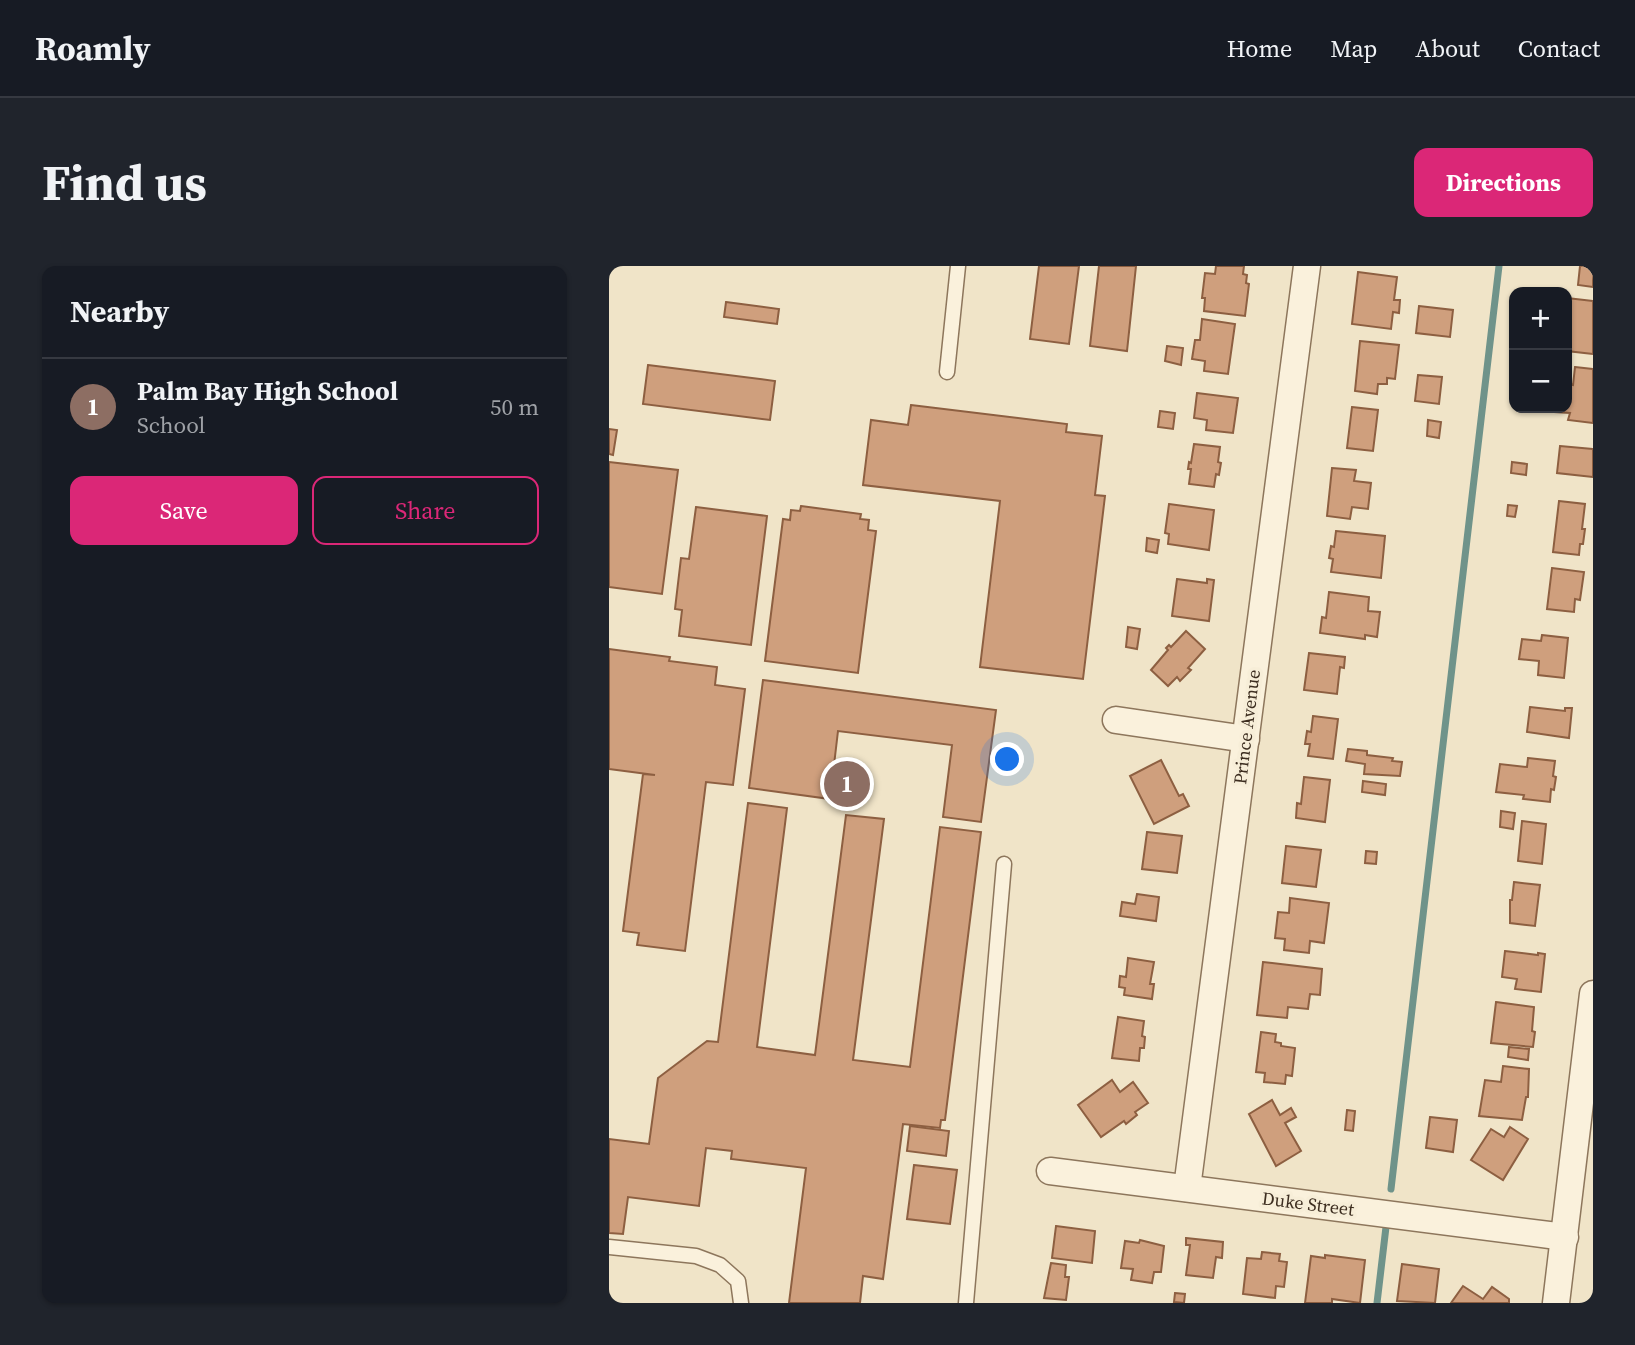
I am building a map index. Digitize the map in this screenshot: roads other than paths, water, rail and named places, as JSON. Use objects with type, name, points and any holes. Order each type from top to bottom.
[{"type":"street","name":"Prince Avenue","points":[[1187,1188],[1307,266]]},
{"type":"street","points":[[1116,720],[1245,739]]},
{"type":"street","points":[[1556,1303],[1593,994]]},
{"type":"street","name":"Duke Street","points":[[1050,1171],[1565,1237]]},
{"type":"lane","points":[[947,372],[958,266]]},
{"type":"lane","points":[[966,1303],[1004,864]]},
{"type":"lane","points":[[609,1247],[696,1256],[720,1265],[738,1281],[741,1303]]},
{"type":"waterway","points":[[1391,1189],[1499,266]]},
{"type":"waterway","points":[[1377,1303],[1386,1227]]},
{"type":"place","name":"Palm Bay High School","points":[[847,784]]}]
